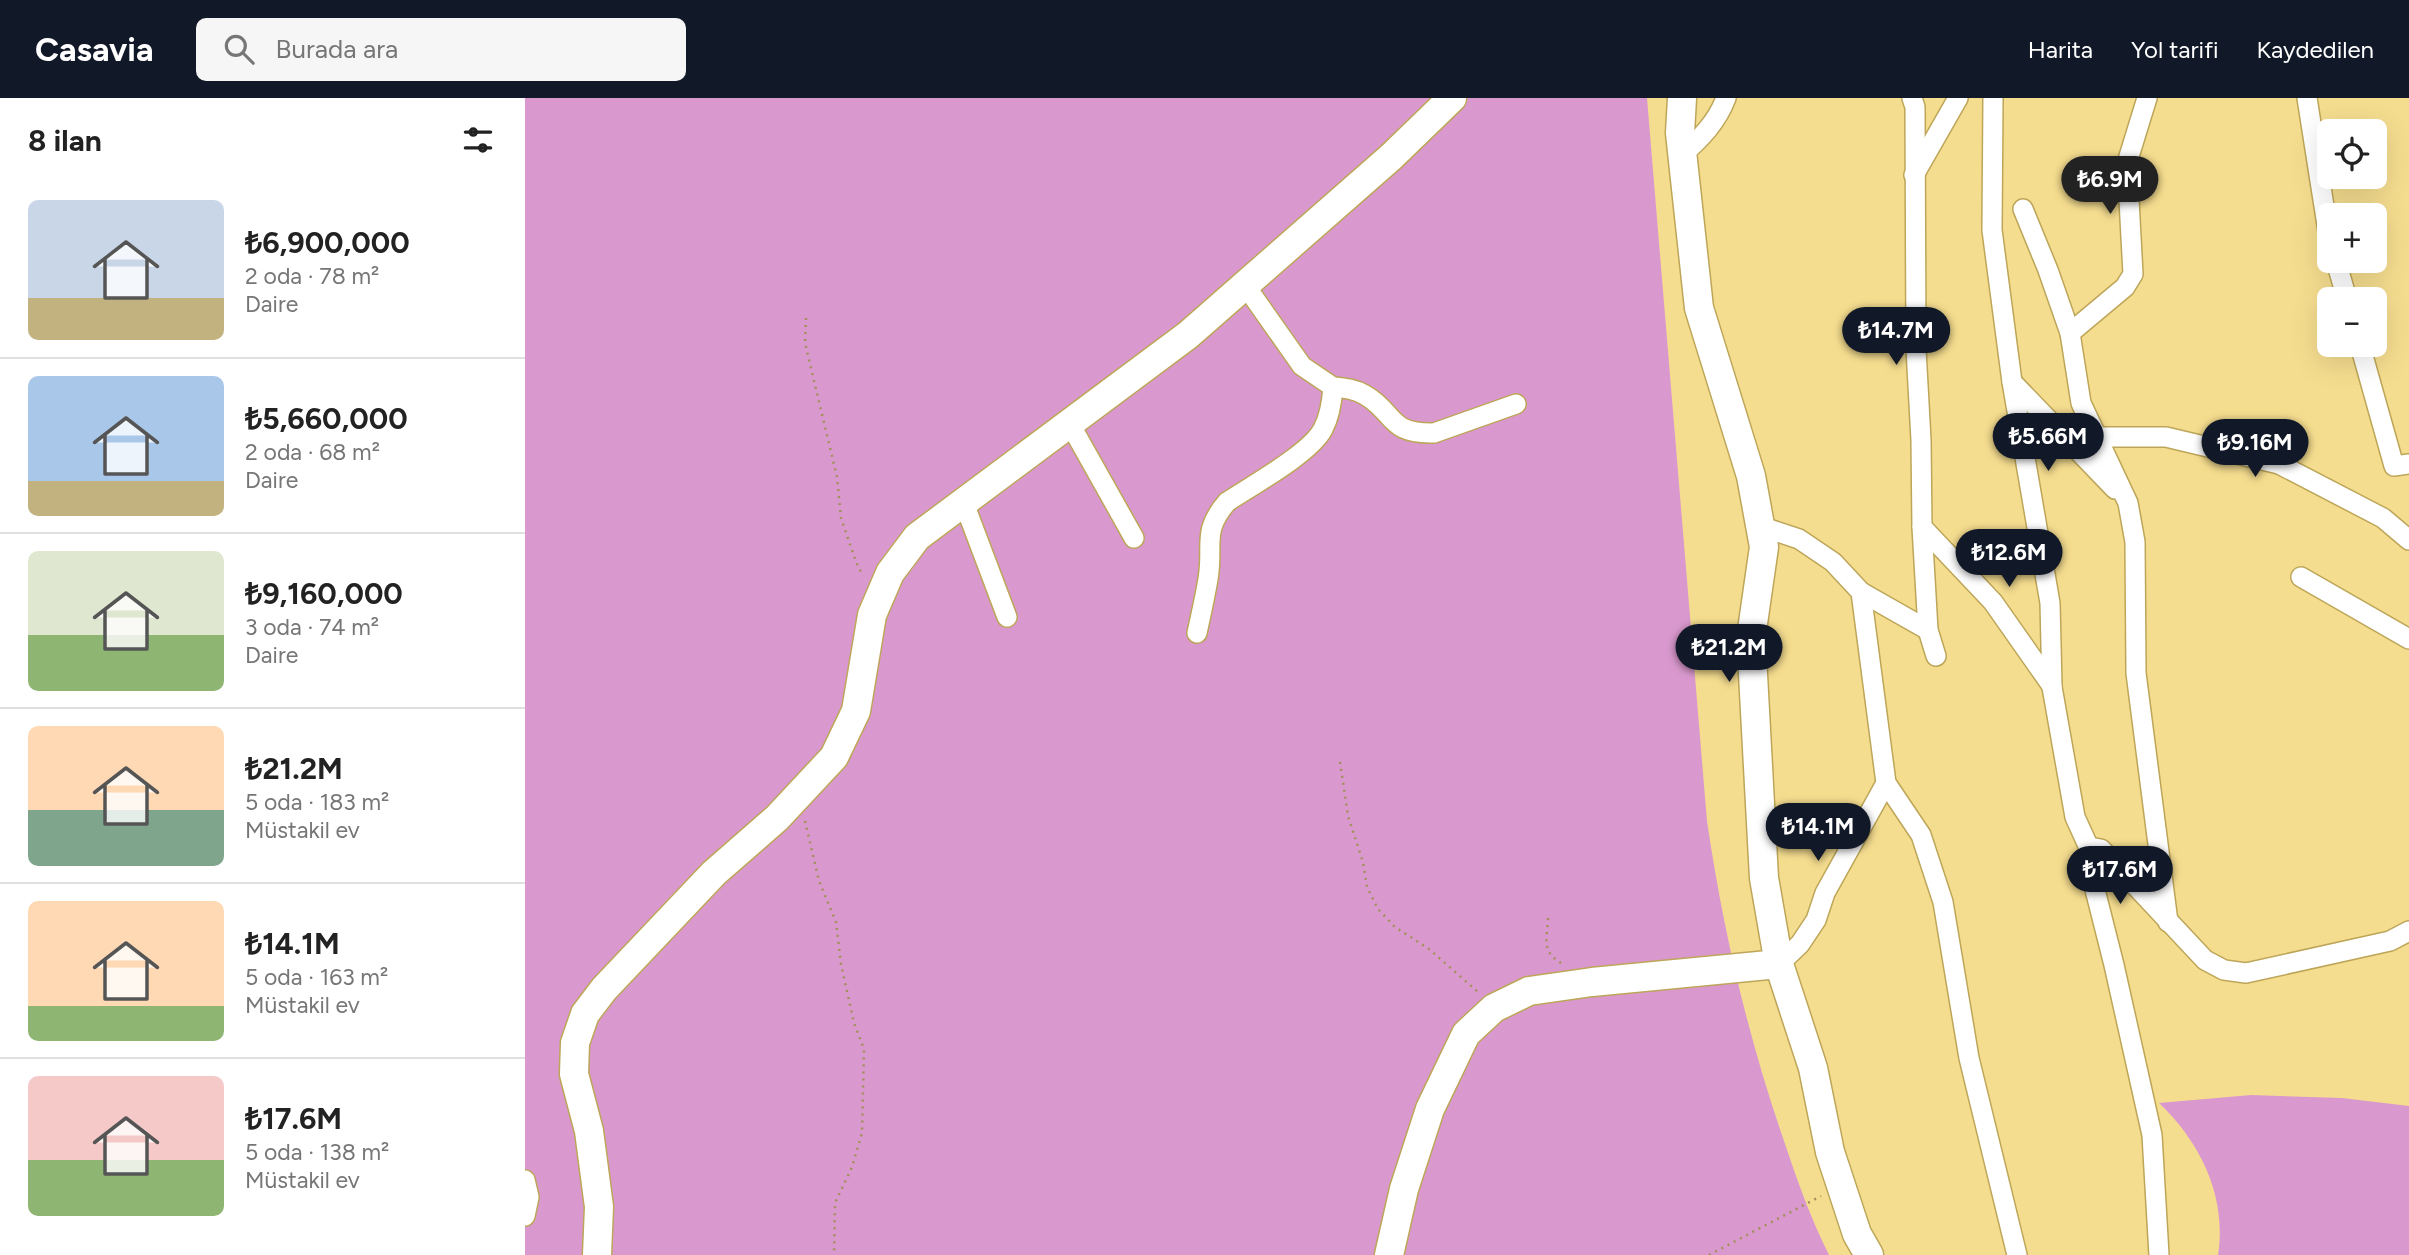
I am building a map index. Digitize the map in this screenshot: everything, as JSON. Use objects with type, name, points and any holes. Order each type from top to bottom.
[{"type":"street","points":[[597,1255],[599,1207],[589,1131],[574,1074],[575,1043],[585,1014],[604,989],[714,873],[777,818],[834,757],[856,711],[871,615],[890,573],[917,537],[1188,335],[1391,157],[1452,98]]},
{"type":"street","points":[[1682,98],[1679,133],[1699,308],[1751,476],[1764,547],[1751,637],[1764,878],[1779,964],[1812,1068],[1830,1152],[1857,1234],[1869,1255]]},
{"type":"street","points":[[1682,155],[1705,135],[1726,98]]},
{"type":"street","points":[[1912,98],[1915,107],[1916,349],[1922,527],[1928,630],[1936,656]]},
{"type":"street","points":[[1914,176],[1958,98]]},
{"type":"street","points":[[1993,98],[1992,230],[2012,382],[2050,603],[2052,687],[2075,817],[2090,850],[2087,858],[2117,976],[2151,1135],[2159,1255]]},
{"type":"street","points":[[2070,333],[2125,287],[2133,274],[2127,163],[2147,98]]},
{"type":"street","points":[[2307,98],[2324,203]]},
{"type":"street","points":[[2023,209],[2070,333],[2081,403],[2128,503],[2135,542],[2136,673],[2168,922]]},
{"type":"street","points":[[1245,285],[1302,366],[1333,387],[1351,389],[1367,396],[1392,421],[1407,430],[1434,433],[1516,404]]},
{"type":"street","points":[[2363,357],[2394,466],[2409,464]]},
{"type":"street","points":[[2012,382],[2128,503]]},
{"type":"street","points":[[1197,633],[1208,578],[1210,528],[1216,514],[1227,502],[1307,449],[1322,431],[1331,411],[1333,387]]},
{"type":"street","points":[[1070,424],[1134,538]]},
{"type":"street","points":[[2097,437],[2166,437],[2279,464],[2383,518],[2409,540]]},
{"type":"street","points":[[964,503],[1007,617]]},
{"type":"street","points":[[1760,526],[1799,539],[1833,562],[1861,592],[1928,630]]},
{"type":"street","points":[[1922,527],[1993,602],[2052,687]]},
{"type":"street","points":[[2301,577],[2409,639]]},
{"type":"street","points":[[1861,592],[1886,783],[1921,835],[1943,902],[1969,1058],[2018,1255]]},
{"type":"street","points":[[1389,1255],[1404,1189],[1430,1109],[1466,1034],[1494,1008],[1528,991],[1592,982],[1779,964],[1800,944],[1816,920],[1825,893],[1886,783]]},
{"type":"street","points":[[2090,850],[2101,849],[2205,960],[2224,970],[2246,973],[2390,941],[2409,931]]},
{"type":"street","points":[[525,1180],[529,1196],[525,1216]]},
{"type":"path","points":[[806,318],[804,343],[837,477],[841,518],[856,562],[877,604]]},
{"type":"path","points":[[1340,762],[1348,816],[1363,862],[1367,887],[1378,909],[1395,927],[1429,949],[1463,977],[1494,1008]]},
{"type":"path","points":[[801,793],[808,837],[819,881],[836,922],[841,964],[854,1023],[864,1049],[862,1133],[852,1167],[835,1203],[834,1255]]},
{"type":"path","points":[[1548,918],[1546,950],[1562,964]]},
{"type":"path","points":[[1709,1255],[1841,1185]]},
{"type":"shaded area","points":[[525,98],[1647,98],[1707,821],[1729,943],[1748,1023],[1799,1185],[1829,1255],[525,1255]]},
{"type":"shaded area","points":[[2251,1095],[2342,1098],[2409,1106],[2409,1255],[2218,1255],[2218,1212],[2208,1172],[2187,1135],[2159,1103]]}]
